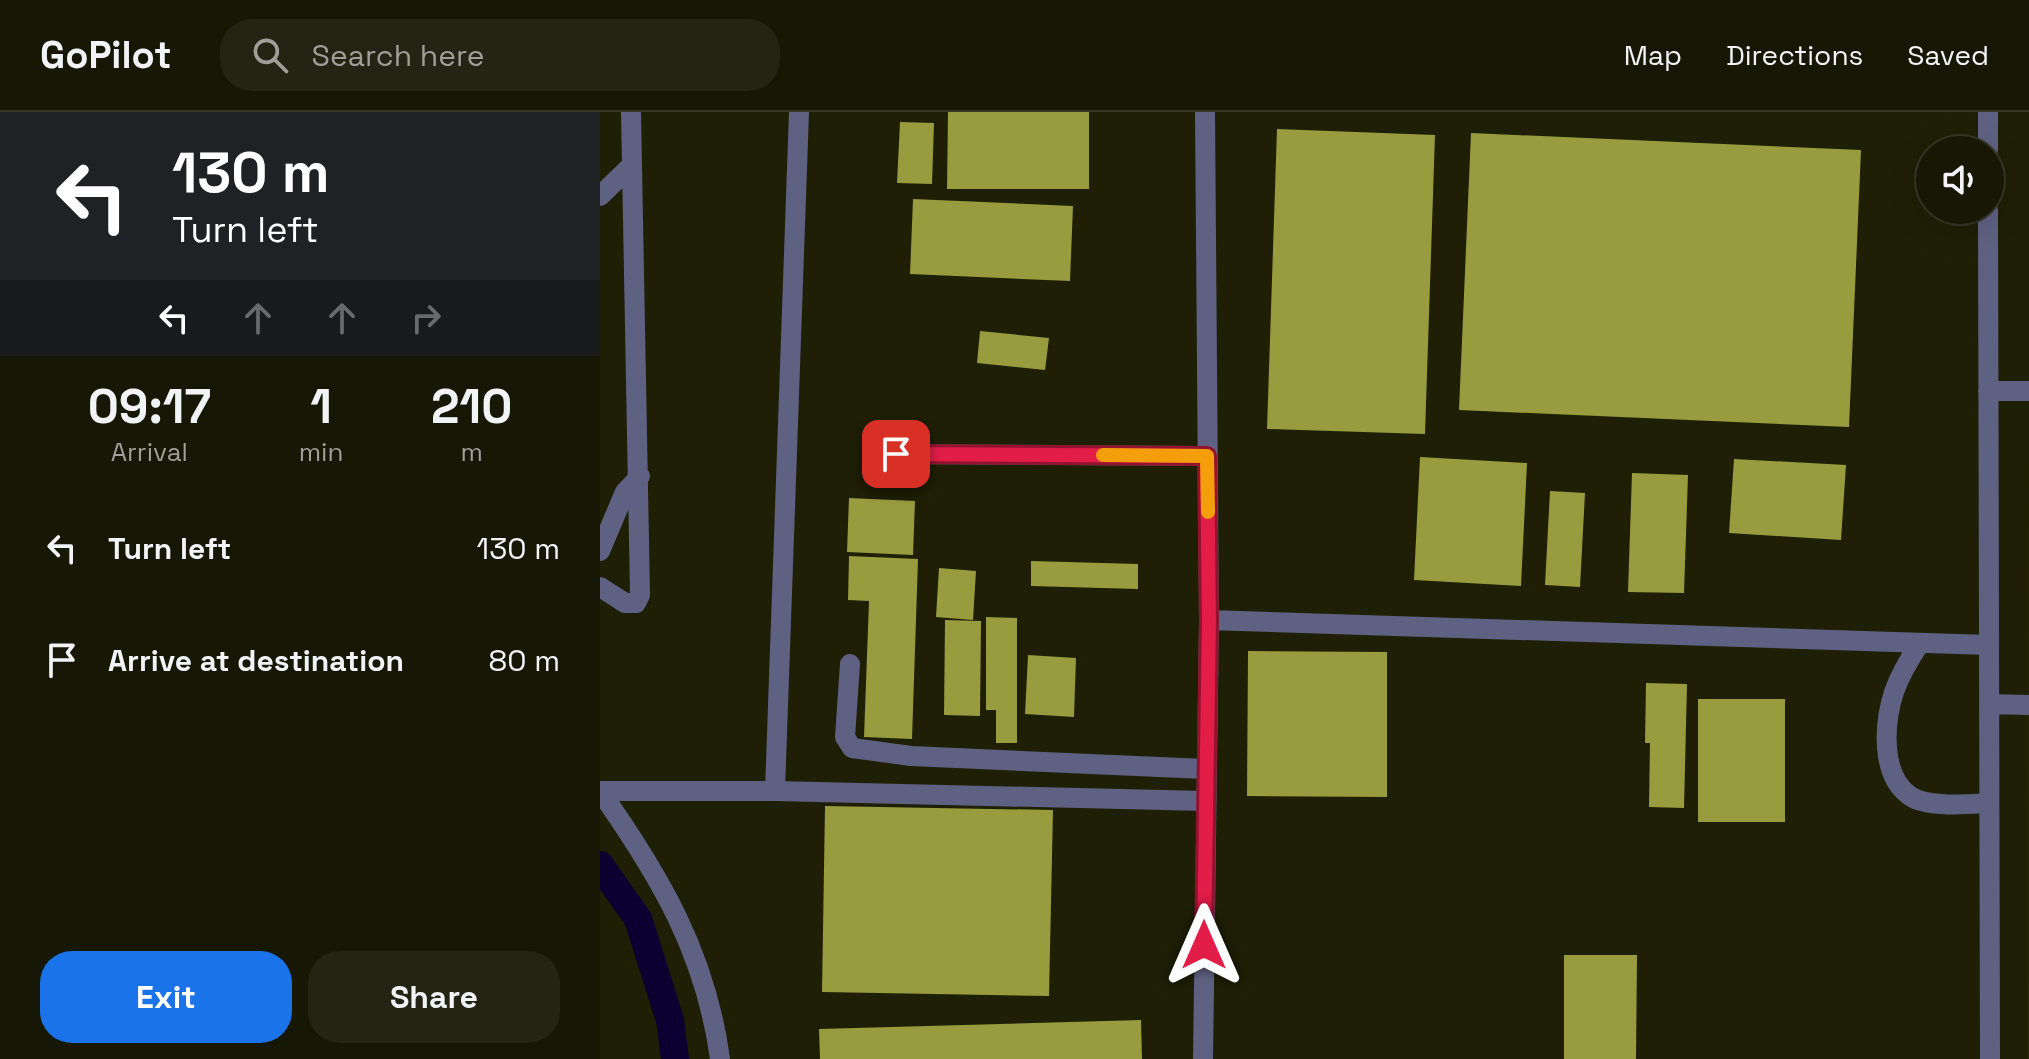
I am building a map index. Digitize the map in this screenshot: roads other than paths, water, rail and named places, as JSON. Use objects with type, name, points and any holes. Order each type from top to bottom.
[{"type":"street","points":[[600,587],[625,603],[636,603],[640,595],[631,112]]},
{"type":"street","points":[[775,791],[799,112]]},
{"type":"street","points":[[1203,1059],[1209,620],[1205,112]]},
{"type":"street","points":[[1988,112],[1988,136]]},
{"type":"street","points":[[600,196],[631,166]]},
{"type":"street","points":[[1988,224],[1990,1059]]},
{"type":"street","points":[[1988,391],[2029,391]]},
{"type":"street","points":[[896,454],[1207,456]]},
{"type":"street","points":[[600,551],[625,492],[640,476]]},
{"type":"street","points":[[1209,620],[1989,645]]},
{"type":"street","points":[[1920,643],[1894,692],[1887,728],[1890,767],[1897,783],[1912,798],[1949,804],[1989,803]]},
{"type":"street","points":[[850,664],[845,737],[852,748],[911,756],[1205,769]]},
{"type":"street","points":[[1989,704],[2029,705]]},
{"type":"street","points":[[600,791],[775,791],[1205,801]]},
{"type":"street","points":[[600,791],[640,847],[680,919],[703,982],[720,1059]]},
{"type":"waterway","points":[[600,865],[638,919],[670,1020],[675,1059]]}]
